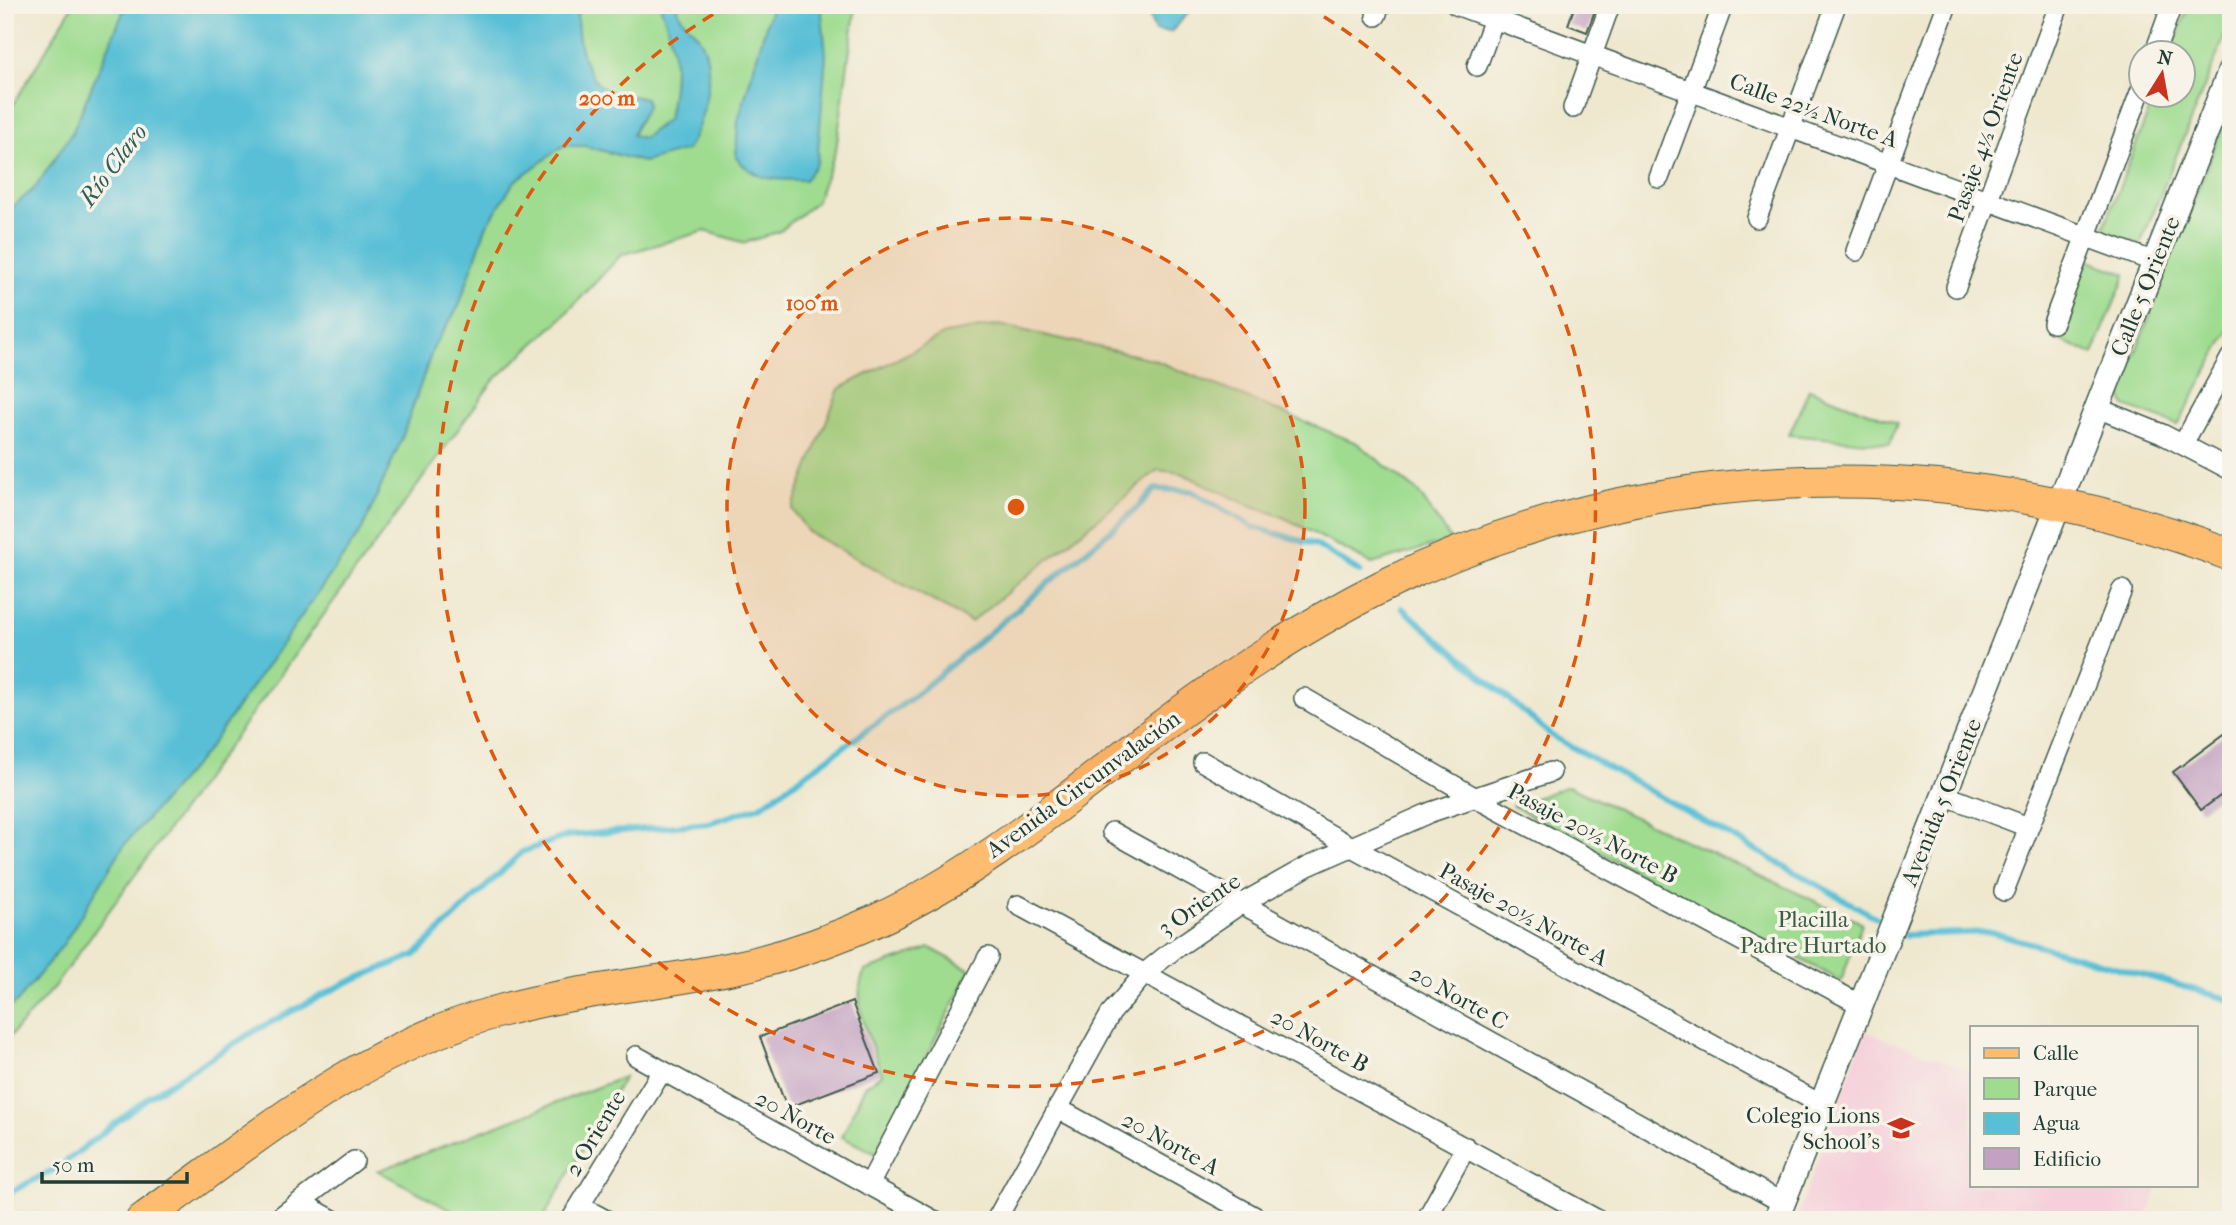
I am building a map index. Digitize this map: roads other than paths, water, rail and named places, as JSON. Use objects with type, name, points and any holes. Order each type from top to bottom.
[{"type":"main road","name":"Avenida Circunvalación","points":[[142,1220],[316,1093],[369,1062],[424,1036],[495,1012],[547,999],[733,968],[775,958],[855,930],[911,904],[1002,845],[1164,724],[1274,649],[1374,590],[1469,549],[1600,508],[1679,493],[1766,482],[1896,481],[2060,502],[2131,521],[2231,555]]},
{"type":"street","name":"Calle 22½ Norte A","points":[[1456,5],[1496,12],[1592,55],[2155,262]]},
{"type":"street","points":[[1573,108],[1610,5]]},
{"type":"street","points":[[1659,178],[1723,5]]},
{"type":"street","points":[[1757,218],[1836,5]]},
{"type":"street","points":[[1856,251],[1947,5]]},
{"type":"street","name":"Pasaje 4½ Oriente","points":[[1956,287],[2059,5]]},
{"type":"street","points":[[2160,38],[2172,5]]},
{"type":"street","points":[[1476,66],[1496,12]]},
{"type":"street","name":"Calle 5 Oriente","points":[[2060,502],[2231,69]]},
{"type":"street","points":[[2053,323],[2133,108]]},
{"type":"street","points":[[2183,444],[2231,357]]},
{"type":"street","points":[[2097,408],[2183,444],[2231,470]]},
{"type":"street","name":"Avenida 5 Oriente","points":[[1780,1211],[2060,502]]},
{"type":"street","points":[[2004,891],[2122,590]]},
{"type":"street","name":"Pasaje 20½ Norte B","points":[[1304,698],[1474,797],[1861,1005]]},
{"type":"street","name":"Pasaje 20½ Norte A","points":[[1203,762],[1350,846],[1822,1105]]},
{"type":"street","name":"3 Oriente","points":[[996,1220],[1111,1013],[1146,972],[1203,928],[1239,905],[1350,846],[1474,797],[1551,772]]},
{"type":"street","points":[[1944,795],[2028,828]]},
{"type":"street","name":"20 Norte C","points":[[1112,832],[1780,1211]]},
{"type":"street","name":"20 Norte B","points":[[1018,905],[1146,972],[1598,1220]]},
{"type":"street","points":[[869,1185],[988,957]]},
{"type":"street","name":"20 Norte","points":[[635,1056],[933,1220]]},
{"type":"street","name":"2 Oriente","points":[[575,1213],[662,1071]]},
{"type":"street","name":"20 Norte A","points":[[1057,1108],[1261,1220]]},
{"type":"street","points":[[1426,1220],[1466,1147]]},
{"type":"street","points":[[276,1220],[354,1161]]},
{"type":"street","points":[[300,1202],[332,1220]]},
{"type":"street","points":[[575,1213],[606,1220]]},
{"type":"water","name":"Río Claro","points":[[126,5],[578,5],[581,50],[595,81],[612,92],[646,98],[647,106],[632,135],[643,138],[668,119],[674,61],[670,35],[660,5],[676,5],[704,48],[708,62],[707,93],[699,124],[687,150],[643,162],[585,146],[563,146],[514,182],[486,227],[459,306],[434,346],[401,441],[362,530],[206,752],[124,845],[63,945],[18,1001],[5,1011],[5,213],[35,188],[73,131]]},
{"type":"water","points":[[772,5],[821,5],[826,55],[817,163],[805,180],[760,176],[736,158],[738,121]]},
{"type":"water","points":[[1150,5],[1195,5],[1171,32],[1155,31],[1148,14]]},
{"type":"waterway","points":[[5,1195],[59,1167],[151,1095],[256,1030],[346,983],[415,955],[522,852],[567,836],[709,823],[761,806],[913,697],[1135,510],[1155,489],[1191,491],[1253,527],[1316,545],[1360,572]]},
{"type":"waterway","points":[[1402,608],[1552,736],[1877,918]]},
{"type":"waterway","points":[[1905,935],[1991,932],[2231,1000]]},
{"type":"place","name":"Colegio Lions School's","points":[[1901,1128]]},
{"type":"park label","name":"Placilla Padre Hurtado","points":[[1813,932]]}]
